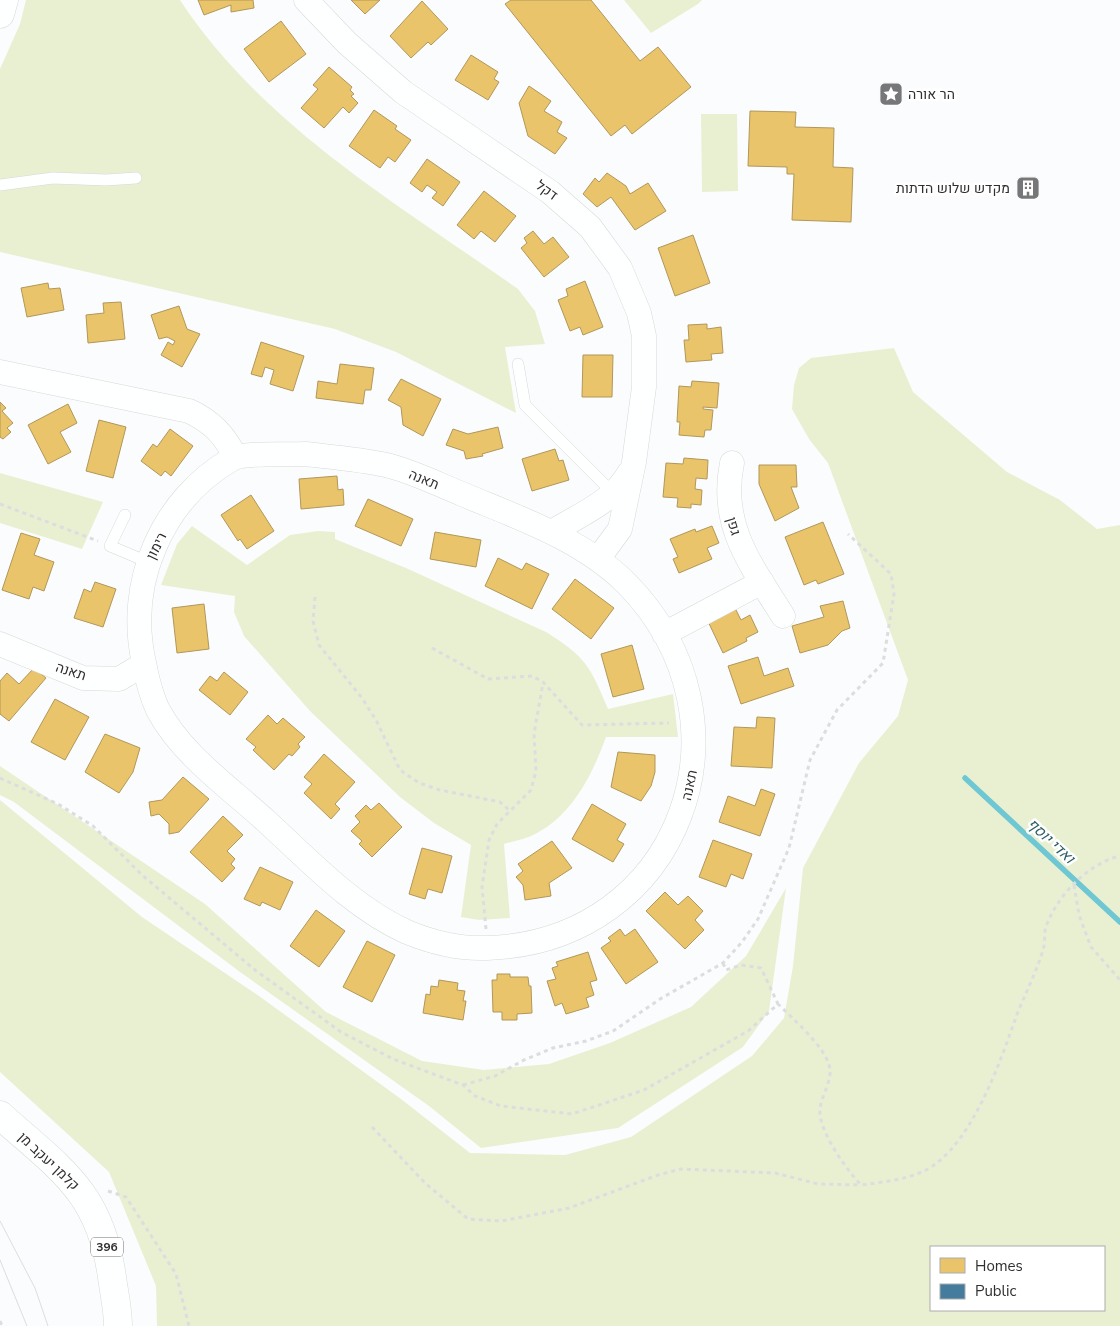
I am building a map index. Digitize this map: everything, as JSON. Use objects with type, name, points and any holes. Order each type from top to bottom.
[{"type":"main road","name":"קלמן יעקב מן","points":[[0,1115],[70,1178],[83,1193],[103,1231],[109,1253],[118,1326]]},
{"type":"street","name":"דקל","points":[[306,0],[347,43],[403,92],[434,115],[550,192],[590,227],[607,247],[631,290],[644,336],[644,387],[634,465],[619,497],[620,529],[598,560]]},
{"type":"street","points":[[0,372],[190,411],[217,429],[228,442],[235,457]]},
{"type":"street","name":"תאנה","points":[[0,644],[82,678],[118,679],[144,664],[149,686],[157,707],[181,743],[337,885],[372,912],[406,932],[442,943],[487,948],[510,947],[542,940],[573,928],[627,892],[649,870],[671,838],[685,805],[693,770],[694,736],[690,702],[681,670],[664,634],[648,610],[626,583],[598,560],[552,532],[390,466],[304,454],[235,457]]},
{"type":"street","name":"רימון","points":[[144,664],[138,631],[138,610],[148,562],[169,520],[187,497],[207,478],[235,457]]},
{"type":"street","name":"גפן","points":[[732,463],[728,493],[732,520],[738,539],[783,616]]},
{"type":"street","points":[[552,532],[595,507],[619,497]]},
{"type":"street","points":[[664,634],[762,582]]},
{"type":"lane","points":[[0,185],[52,178],[106,180],[136,178]]},
{"type":"lane","points":[[518,364],[525,405],[619,497]]},
{"type":"lane","points":[[125,514],[110,546],[148,562]]},
{"type":"path","points":[[0,504],[110,546]]},
{"type":"path","points":[[462,1085],[495,1076],[524,1060],[553,1048],[586,1041],[613,1031],[660,999],[723,963],[742,942],[758,919],[789,848],[810,760],[837,710],[883,663],[894,594],[891,574],[848,534]]},
{"type":"path","points":[[315,597],[313,621],[319,646],[362,698],[376,720],[400,770],[419,783],[440,790],[500,802],[510,812]]},
{"type":"path","points":[[432,648],[488,679],[532,676],[543,682],[582,725],[692,722]]},
{"type":"path","points":[[487,948],[482,887],[485,856],[489,840],[497,824],[531,790],[536,771],[534,734],[543,682]]},
{"type":"path","points":[[0,778],[58,804],[93,826],[142,875],[255,970],[341,1032],[393,1059],[462,1085],[475,1096],[502,1106],[572,1114],[644,1090],[748,1031],[778,1004]]},
{"type":"path","points":[[372,1127],[425,1183],[468,1219],[501,1221],[569,1208],[658,1175],[681,1169],[775,1173],[818,1184],[861,1185],[903,1178],[925,1170],[948,1153],[967,1129],[1005,1052],[1044,948],[1046,925],[1059,901],[1094,867],[1120,856]]},
{"type":"path","points":[[1074,886],[1079,915],[1091,947],[1120,980]]},
{"type":"path","points":[[723,963],[726,970],[741,965],[761,968],[778,1004],[820,1049],[830,1066],[820,1111],[833,1148],[861,1185]]},
{"type":"path","points":[[107,1190],[126,1197],[176,1274],[189,1326]]},
{"type":"path","points":[[0,1320],[2,1326]]},
{"type":"green space","points":[[26,0],[180,0],[213,45],[251,86],[291,124],[380,193],[518,289],[535,311],[545,344],[505,347],[516,413],[396,352],[335,329],[0,252],[0,69],[20,24]]},
{"type":"green space","points":[[624,0],[702,0],[651,33]]},
{"type":"green space","points":[[701,114],[737,114],[738,191],[702,192]]},
{"type":"green space","points":[[894,348],[913,392],[1007,472],[1060,500],[1097,529],[1120,525],[1120,1326],[157,1326],[156,1286],[109,1172],[0,1072],[0,800],[142,917],[259,996],[401,1099],[470,1153],[565,1155],[631,1137],[752,1056],[784,1018],[793,966],[803,868],[859,763],[898,716],[908,680],[828,463],[809,439],[792,409],[794,385],[799,368],[811,358]]},
{"type":"green space","points":[[0,473],[103,502],[82,549],[0,523]]},
{"type":"green space","points":[[192,526],[247,565],[290,535],[318,531],[335,532],[335,539],[406,568],[546,632],[570,649],[585,664],[591,672],[608,709],[673,694],[678,737],[606,737],[588,778],[571,804],[561,815],[550,825],[533,835],[504,844],[510,918],[479,920],[461,917],[471,845],[434,823],[400,797],[310,711],[244,636],[234,612],[235,596],[161,585],[177,544]]},
{"type":"green space","points":[[0,766],[205,904],[326,1012],[422,1061],[484,1070],[549,1064],[610,1043],[691,1007],[746,956],[786,888],[769,1011],[743,1047],[618,1128],[481,1148],[429,1106],[240,972],[14,802],[0,795]]},
{"type":"building: Homes","points":[[198,0],[253,0],[254,8],[231,12],[231,5],[204,15]]},
{"type":"building: Homes","points":[[351,0],[380,0],[365,14]]},
{"type":"building: Homes","points":[[511,0],[591,0],[640,61],[658,47],[691,87],[632,134],[625,125],[611,136],[505,4]]},
{"type":"building: Homes","points":[[422,1],[448,29],[431,45],[428,42],[411,58],[390,36]]},
{"type":"building: Homes","points":[[281,21],[306,54],[269,82],[244,49]]},
{"type":"building: Homes","points":[[471,55],[498,72],[494,79],[499,82],[488,100],[455,80]]},
{"type":"building: Homes","points":[[329,67],[352,87],[350,90],[354,94],[351,96],[358,103],[349,113],[343,107],[324,128],[301,108],[318,89],[313,85]]},
{"type":"building: Homes","points":[[529,86],[551,101],[544,111],[562,122],[557,132],[567,138],[555,154],[528,136],[519,103]]},
{"type":"building: Homes","points":[[374,110],[397,126],[395,129],[411,140],[395,162],[388,157],[380,168],[349,146]]},
{"type":"building: Homes","points":[[750,111],[796,112],[795,127],[834,128],[833,167],[853,168],[851,222],[792,220],[794,174],[787,174],[787,167],[748,166]]},
{"type":"building: Homes","points":[[427,159],[460,182],[443,206],[432,198],[437,192],[427,185],[422,192],[410,183]]},
{"type":"building: Homes","points":[[607,173],[626,186],[630,194],[648,183],[666,211],[635,230],[611,197],[597,207],[583,194],[595,178],[599,182]]},
{"type":"building: Homes","points":[[484,191],[516,216],[495,242],[481,231],[474,239],[457,225]]},
{"type":"building: Homes","points":[[533,231],[544,244],[553,237],[569,257],[544,277],[521,248],[527,243],[524,238]]},
{"type":"building: Homes","points":[[693,235],[710,283],[675,296],[658,248]]},
{"type":"building: Homes","points":[[585,281],[603,327],[583,335],[580,327],[570,331],[558,300],[568,296],[566,289]]},
{"type":"building: Homes","points":[[48,283],[49,289],[60,288],[64,310],[27,317],[21,288]]},
{"type":"building: Homes","points":[[121,302],[125,339],[88,343],[86,315],[104,313],[103,303]]},
{"type":"building: Homes","points":[[179,306],[187,329],[200,334],[182,367],[161,355],[168,342],[173,345],[175,341],[167,337],[159,339],[151,315]]},
{"type":"building: Homes","points":[[707,324],[707,329],[721,327],[723,353],[711,354],[712,360],[686,362],[684,340],[689,340],[688,325]]},
{"type":"building: Homes","points":[[261,342],[304,356],[293,391],[270,384],[274,370],[265,367],[262,377],[251,374]]},
{"type":"building: Homes","points":[[583,355],[613,355],[612,397],[582,397]]},
{"type":"building: Homes","points":[[340,364],[374,368],[371,390],[365,390],[363,404],[316,398],[318,381],[337,384]]},
{"type":"building: Homes","points":[[401,379],[441,399],[423,436],[403,425],[401,407],[388,400]]},
{"type":"building: Homes","points":[[692,381],[719,383],[717,408],[703,407],[703,409],[713,410],[711,430],[705,430],[704,437],[679,435],[680,422],[677,422],[679,386],[691,387]]},
{"type":"building: Homes","points":[[0,402],[6,408],[2,411],[13,423],[7,428],[11,432],[3,439],[0,437]]},
{"type":"building: Homes","points":[[68,404],[77,423],[60,432],[71,452],[48,464],[28,425]]},
{"type":"building: Homes","points":[[99,420],[126,427],[113,478],[86,471]]},
{"type":"building: Homes","points":[[498,427],[503,448],[482,454],[483,456],[466,459],[464,451],[446,445],[453,429],[468,434]]},
{"type":"building: Homes","points":[[170,429],[193,446],[171,476],[165,471],[161,476],[141,461],[153,444],[157,447]]},
{"type":"building: Homes","points":[[555,449],[559,461],[563,460],[569,480],[532,491],[522,459]]},
{"type":"building: Homes","points":[[684,458],[708,460],[707,479],[696,478],[695,489],[702,490],[701,505],[691,504],[691,508],[677,507],[678,498],[663,497],[666,463],[683,464]]},
{"type":"building: Homes","points":[[759,465],[796,465],[797,487],[791,487],[799,508],[775,521],[759,484]]},
{"type":"building: Homes","points":[[337,476],[338,490],[343,489],[344,505],[301,509],[299,479]]},
{"type":"building: Homes","points":[[251,495],[274,531],[247,549],[240,539],[238,541],[221,515]]},
{"type":"building: Homes","points":[[368,499],[413,519],[401,546],[355,526]]},
{"type":"building: Homes","points":[[823,522],[844,574],[818,584],[816,580],[804,585],[785,537]]},
{"type":"building: Homes","points":[[712,526],[719,543],[707,548],[712,559],[679,573],[673,559],[678,557],[670,539],[695,529],[696,532]]},
{"type":"building: Homes","points":[[435,532],[481,540],[476,567],[430,559]]},
{"type":"building: Homes","points":[[21,533],[40,539],[34,555],[54,562],[44,591],[33,587],[29,599],[2,590]]},
{"type":"building: Homes","points":[[498,558],[522,570],[526,563],[549,574],[532,609],[485,586]]},
{"type":"building: Homes","points":[[575,579],[614,608],[591,639],[552,609]]},
{"type":"building: Homes","points":[[95,582],[116,589],[103,627],[74,618],[84,589],[91,592]]},
{"type":"building: Homes","points":[[731,600],[741,620],[750,615],[758,632],[746,638],[747,641],[723,653],[704,613]]},
{"type":"building: Homes","points":[[843,601],[850,628],[842,631],[828,645],[800,653],[792,626],[824,617],[820,606]]},
{"type":"building: Homes","points":[[204,604],[209,649],[177,653],[172,608]]},
{"type":"building: Homes","points":[[632,645],[644,689],[613,697],[601,654]]},
{"type":"building: Homes","points":[[758,657],[764,676],[788,668],[794,686],[741,704],[728,666]]},
{"type":"building: Homes","points":[[34,668],[46,678],[9,721],[0,714],[0,681],[7,673],[19,684]]},
{"type":"building: Homes","points":[[224,672],[248,692],[230,715],[199,690],[210,676],[217,681]]},
{"type":"building: Homes","points":[[55,699],[89,717],[65,760],[31,742]]},
{"type":"building: Homes","points":[[268,715],[277,724],[283,718],[305,737],[298,744],[300,747],[292,756],[289,754],[274,770],[253,750],[256,747],[246,739]]},
{"type":"building: Homes","points":[[757,717],[775,718],[772,768],[731,766],[734,727],[756,728]]},
{"type":"building: Homes","points":[[105,734],[140,748],[133,772],[119,793],[85,772]]},
{"type":"building: Homes","points":[[618,752],[655,755],[655,772],[651,786],[641,801],[611,787]]},
{"type":"building: Homes","points":[[324,754],[355,782],[335,804],[340,809],[331,819],[304,793],[312,784],[304,777]]},
{"type":"building: Homes","points":[[183,777],[209,799],[179,832],[169,834],[169,824],[159,814],[151,816],[149,802],[162,800]]},
{"type":"building: Homes","points":[[761,789],[775,794],[760,836],[719,822],[728,796],[755,806]]},
{"type":"building: Homes","points":[[379,803],[402,827],[372,857],[359,844],[362,841],[351,831],[360,822],[355,816],[366,805],[371,810]]},
{"type":"building: Homes","points":[[592,804],[626,824],[617,840],[624,844],[613,862],[572,839]]},
{"type":"building: Homes","points":[[223,816],[243,835],[227,851],[235,859],[231,864],[235,868],[222,882],[190,852]]},
{"type":"building: Homes","points":[[713,840],[752,854],[743,879],[731,874],[726,887],[699,877]]},
{"type":"building: Homes","points":[[552,841],[572,868],[549,883],[551,896],[525,900],[523,885],[516,877],[523,871],[518,864]]},
{"type":"building: Homes","points":[[422,848],[452,856],[442,893],[428,889],[425,899],[409,894]]},
{"type":"building: Homes","points":[[260,867],[293,882],[280,910],[262,902],[260,906],[244,899]]},
{"type":"building: Homes","points":[[665,892],[678,905],[688,896],[703,911],[695,920],[704,930],[685,949],[646,911]]},
{"type":"building: Homes","points":[[316,910],[345,931],[319,967],[290,946]]},
{"type":"building: Homes","points":[[620,929],[625,936],[635,929],[658,962],[626,984],[601,948],[611,941],[608,938]]},
{"type":"building: Homes","points":[[367,941],[395,955],[372,1002],[343,987]]},
{"type":"building: Homes","points":[[588,952],[597,980],[590,982],[594,995],[586,998],[589,1007],[566,1014],[562,1003],[555,1006],[547,981],[556,979],[552,968],[558,966],[556,962]]},
{"type":"building: Homes","points":[[497,974],[510,974],[510,977],[528,977],[529,986],[531,986],[532,1013],[517,1014],[517,1020],[502,1020],[502,1012],[493,1012],[492,980],[497,980]]},
{"type":"building: Homes","points":[[439,980],[458,983],[457,990],[465,991],[463,1001],[466,1001],[463,1020],[423,1013],[426,994],[430,995],[431,986],[438,987]]},
{"type":"building: Public","name":"מקדש שלוש הדתות","points":[[1029,179],[1036,188],[1026,196],[1019,188]]},
{"type":"waterway","name":"ואדי יוסף","points":[[965,778],[1120,922]]},
{"type":"tram line","points":[[0,1221],[35,1288],[48,1326]]},
{"type":"tram line","points":[[0,1260],[27,1326]]},
{"type":"place","name":"הר אורה","points":[[891,94]]},
{"type":"place","name":"מקדש שלוש הדתות","points":[[1028,188]]}]
